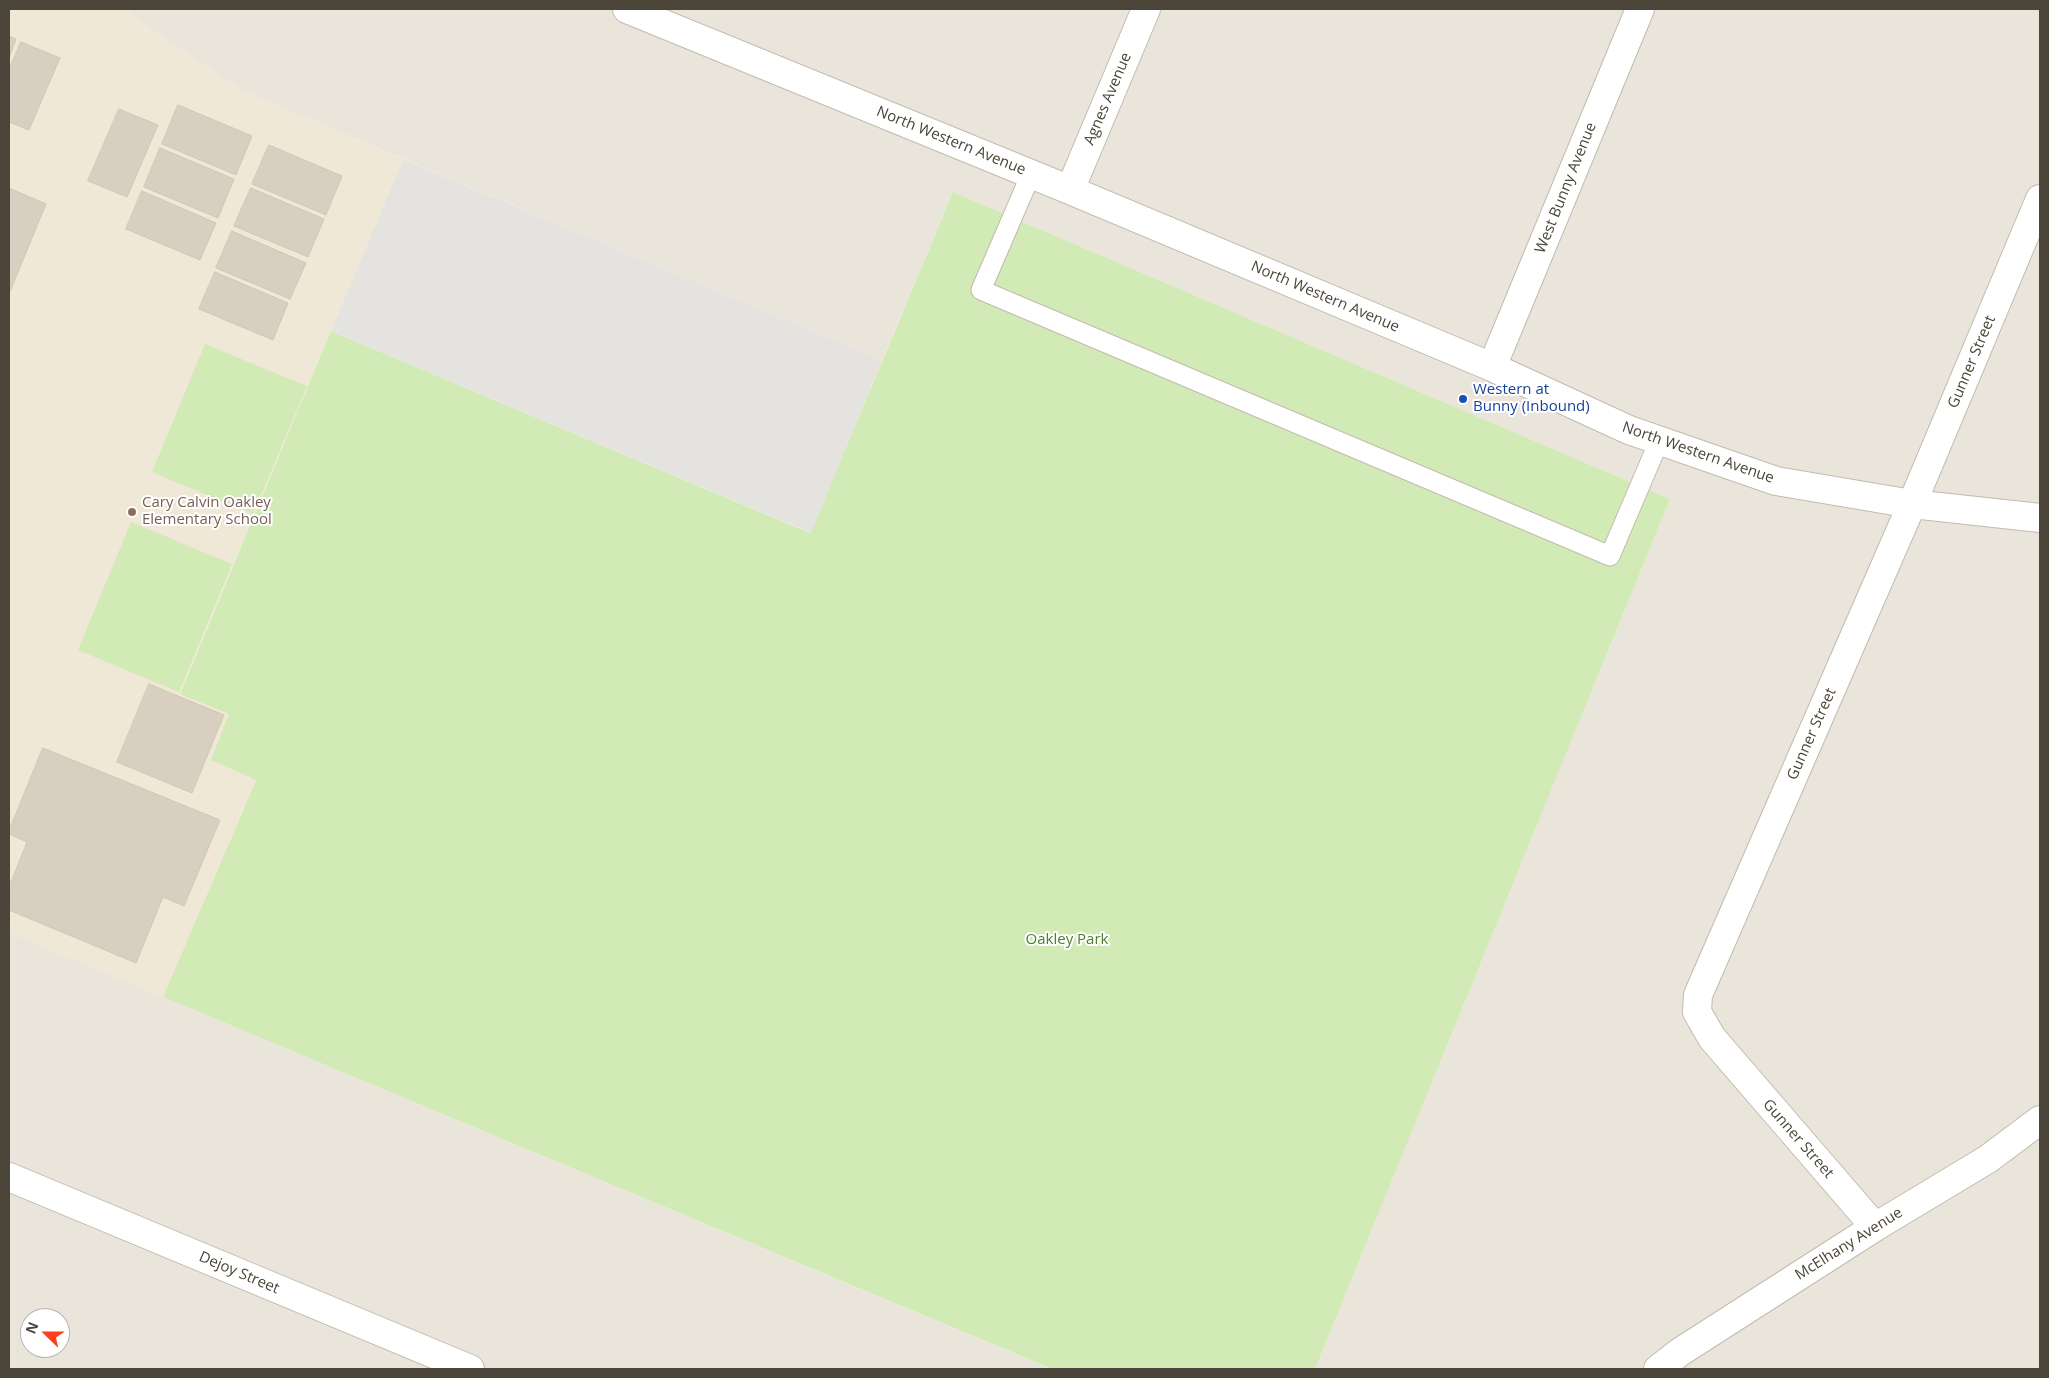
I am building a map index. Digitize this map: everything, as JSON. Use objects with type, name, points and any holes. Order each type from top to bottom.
[{"type":"street","name":"North Western Avenue","points":[[627,9],[1070,190],[1492,367],[1629,430],[1658,441],[1776,481],[1912,504],[2040,518]]},
{"type":"street","name":"Agnes Avenue","points":[[1070,190],[1146,9]]},
{"type":"street","name":"West Bunny Avenue","points":[[1492,367],[1640,9]]},
{"type":"street","name":"Gunner Street","points":[[1875,1228],[1712,1038],[1697,1012],[1698,995],[1912,504],[2040,199]]},
{"type":"street","name":"McElhany Avenue","points":[[1658,1369],[1680,1352],[1988,1158],[2040,1120]]},
{"type":"street","name":"Dejoy Street","points":[[9,1177],[470,1369]]},
{"type":"lane","points":[[1030,174],[981,290],[990,294],[1610,556],[1658,441]]},
{"type":"shaded area","name":"Cary Calvin Oakley Elementary School","points":[[9,9],[126,9],[149,28],[242,91],[403,159],[180,693],[229,714],[256,779],[163,997],[9,932]]},
{"type":"shaded area","points":[[126,9],[2040,9],[2040,1369],[1315,1369],[1670,499],[953,192],[882,360],[242,91],[149,28]]},
{"type":"shaded area","points":[[403,159],[882,360],[811,533],[331,331]]},
{"type":"shaded area","points":[[9,932],[163,997],[1051,1369],[9,1369]]},
{"type":"green space","name":"Oakley Park","points":[[953,192],[1670,499],[1315,1369],[1052,1369],[163,997],[256,780],[211,760],[229,714],[180,694],[331,331],[810,533]]},
{"type":"green space","points":[[205,344],[307,386],[253,514],[152,472]]},
{"type":"green space","points":[[131,522],[232,564],[179,692],[78,650]]},
{"type":"building","points":[[9,36],[16,39],[9,58]]},
{"type":"building","points":[[21,42],[60,58],[29,130],[9,122],[9,70]]},
{"type":"building","points":[[178,105],[252,136],[236,175],[162,144]]},
{"type":"building","points":[[119,109],[158,125],[127,197],[88,181]]},
{"type":"building","points":[[269,145],[342,176],[326,215],[252,184]]},
{"type":"building","points":[[160,148],[234,179],[218,218],[144,187]]},
{"type":"building","points":[[9,188],[46,204],[9,294]]},
{"type":"building","points":[[251,188],[324,219],[308,257],[234,226]]},
{"type":"building","points":[[142,191],[216,223],[200,260],[126,229]]},
{"type":"building","points":[[232,231],[306,263],[290,299],[216,268]]},
{"type":"building","points":[[215,272],[288,303],[273,340],[199,309]]},
{"type":"building","points":[[149,684],[224,715],[192,793],[117,762]]},
{"type":"building","points":[[43,748],[220,820],[184,906],[163,897],[136,963],[9,910],[9,887],[27,842],[9,834],[9,831]]},
{"type":"place","name":"Western at Bunny (Inbound)","points":[[1463,399]]},
{"type":"place","name":"Cary Calvin Oakley Elementary School","points":[[132,512]]}]
